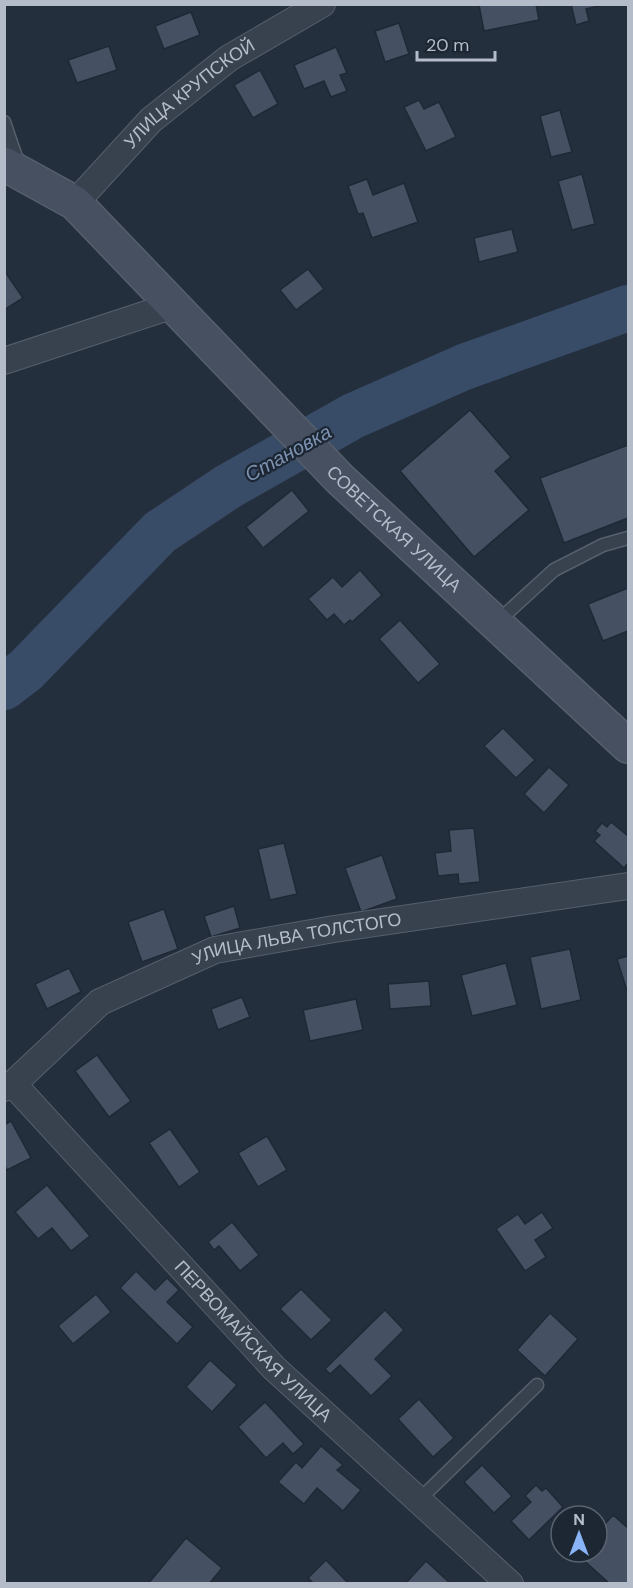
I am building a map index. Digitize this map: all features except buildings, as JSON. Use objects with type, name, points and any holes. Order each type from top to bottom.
[{"type":"main road","name":"СОВЕТСКАЯ УЛИЦА","points":[[13,168],[75,203],[340,479],[628,746]]},
{"type":"street","name":"УЛИЦА КРУПСКОЙ","points":[[75,203],[151,120],[229,58],[321,4]]},
{"type":"street","points":[[4,362],[174,305]]},
{"type":"street","name":"УЛИЦА ЛЬВА ТОЛСТОГО","points":[[9,1086],[100,1002],[215,950],[334,929],[628,886]]},
{"type":"street","name":"ПЕРВОМАЙСКАЯ УЛИЦА","points":[[9,1086],[274,1368],[510,1584]]},
{"type":"lane","points":[[4,122],[13,168]]},
{"type":"lane","points":[[495,624],[554,570],[603,545],[628,538]]},
{"type":"lane","points":[[417,1501],[537,1385]]},
{"type":"waterway","name":"Становка","points":[[4,687],[26,670],[160,532],[229,486],[353,416],[464,367],[628,308]]}]
